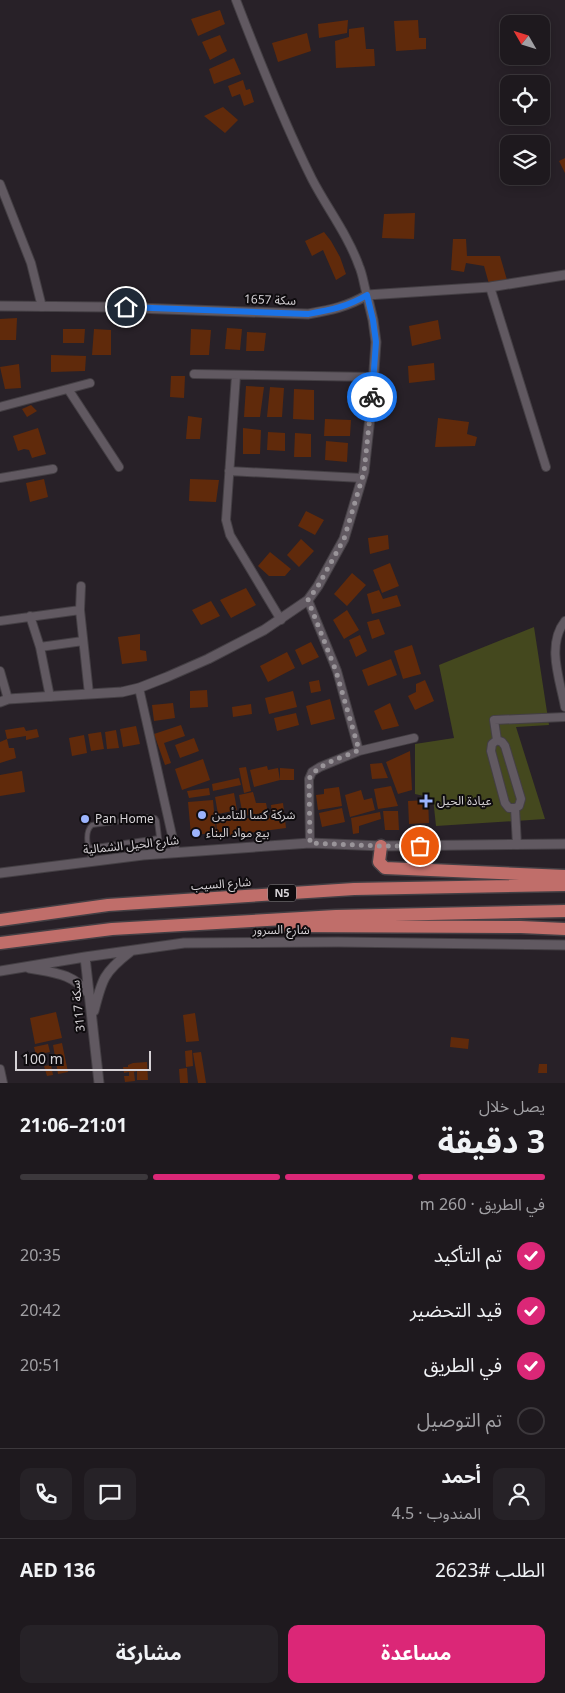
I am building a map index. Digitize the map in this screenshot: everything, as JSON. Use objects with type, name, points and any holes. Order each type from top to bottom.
[{"type":"highway","points":[[381,846],[379,862],[385,868],[565,876]]},
{"type":"highway","name":"شارع السيب","points":[[0,920],[108,905],[354,888],[565,885]]},
{"type":"highway","name":"N5","points":[[0,943],[112,929],[220,922],[336,916],[565,911]]},
{"type":"highway","points":[[220,922],[233,926],[521,927],[565,929]]},
{"type":"street","points":[[0,671],[4,701],[122,692],[139,688],[208,659],[281,620],[308,600],[344,539],[362,478],[374,377],[376,342],[373,320],[360,266],[346,236],[312,180],[296,146],[236,0]]},
{"type":"street","points":[[0,184],[31,263],[42,307]]},
{"type":"street","name":"سكة 1657","points":[[0,306],[107,307],[308,314],[337,309],[352,304],[367,295],[449,291],[565,276]]},
{"type":"street","points":[[490,287],[546,467]]},
{"type":"street","points":[[194,374],[374,377]]},
{"type":"street","points":[[236,375],[226,520],[230,535],[281,620]]},
{"type":"street","points":[[0,407],[90,383]]},
{"type":"street","points":[[68,390],[119,467]]},
{"type":"street","points":[[0,478],[53,469]]},
{"type":"street","points":[[229,471],[362,478]]},
{"type":"street","points":[[81,586],[80,610],[89,694]]},
{"type":"street","points":[[308,600],[336,671],[359,750]]},
{"type":"street","points":[[0,621],[80,610]]},
{"type":"street","points":[[30,616],[40,647],[50,697]]},
{"type":"street","points":[[565,621],[557,634],[554,649],[565,707]]},
{"type":"street","points":[[40,647],[83,641]]},
{"type":"street","points":[[139,688],[176,853]]},
{"type":"street","points":[[498,740],[492,744],[491,751],[505,804],[509,808],[515,808],[519,806],[521,799],[505,746],[498,740],[494,720],[565,717]]},
{"type":"street","points":[[310,843],[309,779],[312,772],[359,750],[414,738]]},
{"type":"street","points":[[515,808],[517,844]]},
{"type":"street","name":"شارع الحيل الشمالية","points":[[0,873],[161,854],[310,843],[381,846],[565,844]]},
{"type":"street","name":"شارع السرور","points":[[0,971],[85,956],[184,943],[565,944]]},
{"type":"street","points":[[92,1018],[97,995],[104,979],[112,966],[132,950]]},
{"type":"street","name":"سكة 3117","points":[[85,956],[99,1083]]},
{"type":"street","points":[[24,967],[63,974],[73,978],[90,994]]},
{"type":"street","points":[[0,1069],[3,1083]]},
{"type":"lane","points":[[91,862],[87,833],[92,825],[140,818],[155,818],[157,821],[161,854]]},
{"type":"lane","points":[[89,848],[159,838]]},
{"type":"green space","points":[[534,627],[549,725],[516,727],[545,819],[436,826],[433,798],[415,794],[415,744],[454,738],[439,665]]},
{"type":"building","points":[[220,10],[225,24],[198,36],[191,19]]},
{"type":"building","points":[[348,20],[347,33],[319,38],[318,24]]},
{"type":"building","points":[[418,20],[419,38],[426,38],[426,49],[396,51],[394,21]]},
{"type":"building","points":[[364,27],[366,49],[374,49],[375,66],[336,68],[335,41],[349,37],[349,29]]},
{"type":"building","points":[[307,33],[311,51],[278,62],[272,43]]},
{"type":"building","points":[[220,35],[227,51],[210,60],[202,42]]},
{"type":"building","points":[[234,58],[241,74],[214,84],[209,69]]},
{"type":"building","points":[[243,80],[246,90],[250,89],[254,102],[244,106],[240,94],[232,97],[228,86]]},
{"type":"building","points":[[223,107],[238,120],[225,133],[204,116]]},
{"type":"building","points":[[565,158],[565,173],[559,161]]},
{"type":"building","points":[[415,213],[414,239],[382,238],[384,214]]},
{"type":"building","points":[[324,232],[340,257],[346,274],[336,280],[323,250],[312,256],[305,241]]},
{"type":"building","points":[[453,239],[466,239],[467,256],[500,256],[507,280],[489,284],[484,266],[466,263],[464,272],[451,270]]},
{"type":"building","points":[[17,318],[16,340],[0,340],[0,319]]},
{"type":"building","points":[[438,320],[441,339],[412,346],[409,326]]},
{"type":"building","points":[[227,328],[242,329],[240,350],[225,349]]},
{"type":"building","points":[[63,329],[85,329],[84,343],[63,343]]},
{"type":"building","points":[[94,329],[111,330],[111,355],[92,355]]},
{"type":"building","points":[[191,329],[211,330],[209,355],[190,355]]},
{"type":"building","points":[[247,332],[266,333],[264,351],[246,351]]},
{"type":"building","points":[[51,355],[86,356],[85,371],[51,372]]},
{"type":"building","points":[[434,363],[435,380],[409,383],[408,366]]},
{"type":"building","points":[[19,364],[21,388],[5,389],[0,367]]},
{"type":"building","points":[[171,376],[185,376],[184,398],[170,397]]},
{"type":"building","points":[[246,386],[264,387],[260,417],[244,417]]},
{"type":"building","points":[[270,387],[284,388],[282,417],[267,417]]},
{"type":"building","points":[[294,389],[314,390],[314,420],[293,419]]},
{"type":"building","points":[[31,405],[37,411],[27,417],[22,409]]},
{"type":"building","points":[[188,416],[202,418],[200,439],[186,439]]},
{"type":"building","points":[[438,418],[469,422],[467,434],[477,437],[475,446],[435,447]]},
{"type":"building","points":[[325,419],[351,420],[350,436],[324,436]]},
{"type":"building","points":[[38,428],[46,454],[32,458],[29,450],[18,451],[13,436]]},
{"type":"building","points":[[243,428],[261,430],[260,454],[243,454]]},
{"type":"building","points":[[268,432],[285,433],[285,451],[267,450]]},
{"type":"building","points":[[295,433],[311,434],[311,457],[294,457]]},
{"type":"building","points":[[326,441],[348,443],[347,462],[325,460]]},
{"type":"building","points":[[44,479],[48,497],[30,502],[26,483]]},
{"type":"building","points":[[190,479],[219,480],[216,502],[189,501]]},
{"type":"building","points":[[306,511],[324,520],[315,535],[298,526]]},
{"type":"building","points":[[388,535],[389,549],[370,554],[368,538]]},
{"type":"building","points":[[301,539],[314,551],[299,567],[287,555]]},
{"type":"building","points":[[270,552],[291,569],[285,576],[269,576],[258,566]]},
{"type":"building","points":[[390,563],[399,586],[382,593],[373,570]]},
{"type":"building","points":[[352,573],[366,585],[347,606],[334,594]]},
{"type":"building","points":[[246,588],[256,605],[231,618],[220,600]]},
{"type":"building","points":[[379,590],[383,599],[397,595],[401,606],[372,614],[367,594]]},
{"type":"building","points":[[211,601],[220,616],[201,625],[192,610]]},
{"type":"building","points":[[347,610],[359,630],[344,639],[333,620]]},
{"type":"building","points":[[379,619],[385,634],[372,639],[367,622]]},
{"type":"building","points":[[140,634],[140,650],[146,651],[147,661],[122,664],[118,637]]},
{"type":"building","points":[[360,635],[367,651],[356,657],[349,640]]},
{"type":"building","points":[[311,642],[319,657],[302,665],[295,650]]},
{"type":"building","points":[[412,645],[421,674],[403,679],[394,651]]},
{"type":"building","points":[[287,652],[295,668],[268,682],[260,666]]},
{"type":"building","points":[[391,659],[397,675],[368,686],[362,670]]},
{"type":"building","points":[[319,680],[321,691],[311,693],[309,682]]},
{"type":"building","points":[[425,680],[434,701],[415,710],[408,696],[416,692],[416,684]]},
{"type":"building","points":[[207,690],[208,707],[190,708],[190,691]]},
{"type":"building","points":[[293,691],[297,707],[269,714],[265,698]]},
{"type":"building","points":[[330,699],[335,719],[311,725],[306,706]]},
{"type":"building","points":[[173,703],[175,718],[154,721],[152,705]]},
{"type":"building","points":[[390,703],[399,726],[382,730],[374,711]]},
{"type":"building","points":[[251,704],[252,714],[233,717],[232,707]]},
{"type":"building","points":[[296,713],[299,725],[277,731],[274,718]]},
{"type":"building","points":[[181,725],[185,736],[164,743],[171,763],[165,765],[154,734]]},
{"type":"building","points":[[136,726],[140,744],[123,747],[120,729]]},
{"type":"building","points":[[24,727],[26,731],[37,729],[39,737],[26,740],[26,736],[7,739],[5,730]]},
{"type":"building","points":[[116,730],[119,748],[107,749],[105,732]]},
{"type":"building","points":[[101,732],[104,749],[91,751],[88,734]]},
{"type":"building","points":[[84,735],[87,753],[72,756],[69,738]]},
{"type":"building","points":[[194,738],[199,751],[180,758],[175,745]]},
{"type":"building","points":[[7,739],[9,748],[14,748],[16,758],[0,763],[0,742]]},
{"type":"building","points":[[410,751],[412,790],[398,794],[386,762]]},
{"type":"building","points":[[203,759],[210,780],[182,790],[175,769]]},
{"type":"building","points":[[382,763],[388,778],[372,779],[370,764]]},
{"type":"building","points":[[267,766],[268,770],[278,768],[280,780],[254,787],[250,770]]},
{"type":"building","points":[[246,767],[251,791],[244,793],[239,768]]},
{"type":"building","points":[[280,768],[294,769],[294,780],[280,780]]},
{"type":"building","points":[[22,771],[25,792],[0,796],[0,775]]},
{"type":"building","points":[[239,778],[241,785],[213,791],[212,784]]},
{"type":"building","points":[[391,786],[398,806],[378,809],[374,789]]},
{"type":"building","points":[[339,787],[342,806],[318,810],[316,795],[324,794],[324,789]]},
{"type":"building","points":[[209,788],[210,795],[189,798],[187,791]]},
{"type":"building","points":[[361,790],[364,800],[372,798],[375,810],[350,817],[345,795]]},
{"type":"building","points":[[253,792],[256,803],[266,803],[268,813],[243,816],[239,795]]},
{"type":"building","points":[[234,793],[237,810],[218,814],[215,797]]},
{"type":"building","points":[[213,800],[216,833],[191,835],[188,802]]},
{"type":"building","points":[[428,800],[429,823],[409,824],[408,801]]},
{"type":"building","points":[[283,803],[286,828],[218,837],[216,822],[272,815],[271,805]]},
{"type":"building","points":[[342,808],[345,822],[322,827],[319,813]]},
{"type":"building","points":[[383,811],[398,811],[399,830],[385,830]]},
{"type":"building","points":[[380,812],[381,819],[359,826],[359,833],[353,834],[351,818]]},
{"type":"building","points":[[56,1012],[62,1038],[35,1044],[30,1018]]},
{"type":"building","points":[[195,1013],[199,1041],[186,1042],[183,1015]]},
{"type":"building","points":[[451,1037],[469,1039],[468,1049],[450,1047]]},
{"type":"building","points":[[62,1043],[68,1072],[58,1074],[53,1045]]},
{"type":"building","points":[[48,1044],[50,1052],[36,1055],[34,1047]]},
{"type":"building","points":[[192,1050],[193,1066],[186,1067],[185,1051]]},
{"type":"building","points":[[201,1052],[206,1083],[198,1083],[193,1053]]},
{"type":"building","points":[[147,1062],[148,1080],[137,1080],[137,1071],[134,1072],[135,1081],[125,1082],[124,1076],[129,1076],[129,1072],[124,1073],[123,1067],[128,1067],[128,1065],[133,1063]]},
{"type":"building","points":[[539,1064],[547,1064],[547,1073],[538,1073]]},
{"type":"building","points":[[51,1065],[53,1075],[47,1076],[44,1066]]},
{"type":"building","points":[[187,1068],[188,1083],[180,1083],[179,1069]]},
{"type":"way so far","points":[[372,397],[364,472],[344,539],[308,600],[336,671],[359,750],[312,772],[309,779],[310,843],[420,846]]},
{"type":"place","name":"عيادة الحيل","points":[[426,801]]},
{"type":"place","name":"شركة كسا للتأمين","points":[[202,815]]},
{"type":"place","name":"Pan Home","points":[[85,819]]},
{"type":"place","name":"بيع مواد البناء","points":[[196,833]]},
{"type":"route","points":[[126,307],[308,314],[337,309],[352,304],[367,295],[376,342],[372,397]]}]
